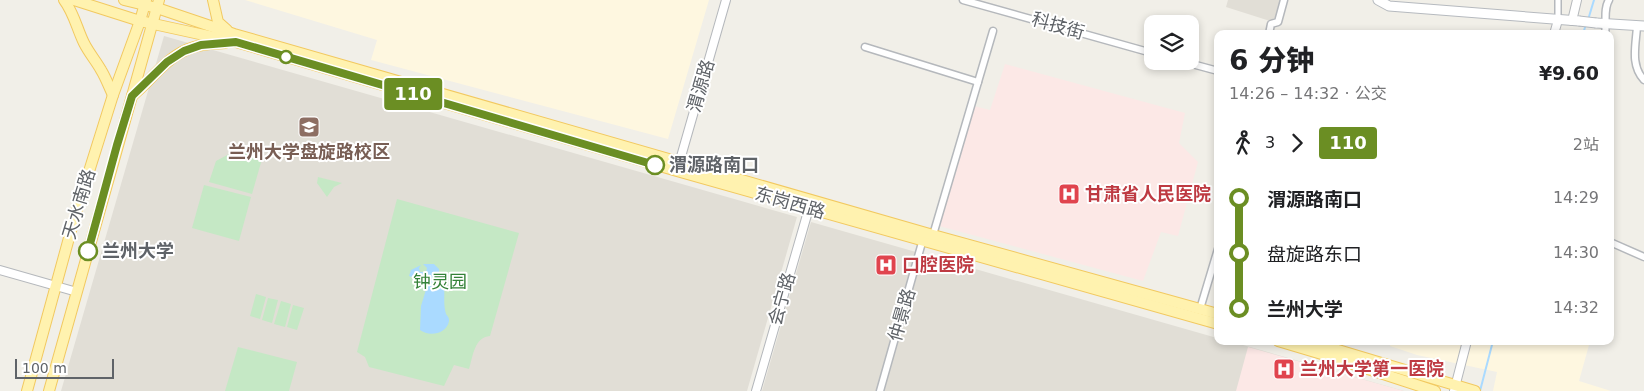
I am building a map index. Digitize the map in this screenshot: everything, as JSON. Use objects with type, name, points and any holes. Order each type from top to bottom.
[{"type":"main road","points":[[64,0],[72,10],[76,26],[86,48],[102,72],[113,95]]},
{"type":"main road","name":"东岗西路","points":[[74,0],[153,24],[235,38],[678,166],[1214,313]]},
{"type":"main road","name":"东岗西路","points":[[124,0],[158,4],[235,38]]},
{"type":"main road","points":[[213,0],[218,22],[235,38]]},
{"type":"main road","points":[[1378,0],[1389,6],[1641,26]]},
{"type":"main road","name":"天水南路","points":[[27,391],[75,216],[113,95],[145,3]]},
{"type":"main road","name":"天水南路","points":[[49,391],[158,4]]},
{"type":"main road","points":[[132,96],[167,62],[184,51],[201,45],[235,38]]},
{"type":"main road","name":"东岗西路","points":[[678,166],[809,208],[1214,323]]},
{"type":"main road","points":[[1291,345],[1435,391]]},
{"type":"main road","points":[[1321,345],[1455,388],[1472,390]]},
{"type":"street","name":"渭源路","points":[[678,166],[726,0]]},
{"type":"street","name":"科技街","points":[[962,0],[1144,51]]},
{"type":"street","points":[[1270,30],[1271,24],[1278,22],[1284,0]]},
{"type":"street","points":[[1555,30],[1558,20],[1558,0]]},
{"type":"street","points":[[1575,21],[1577,0]]},
{"type":"street","points":[[1606,30],[1605,7],[1609,0]]},
{"type":"street","points":[[1641,26],[1635,63],[1639,75],[1644,80]]},
{"type":"street","points":[[933,235],[993,31]]},
{"type":"street","points":[[865,47],[978,82]]},
{"type":"street","points":[[1199,66],[1214,70]]},
{"type":"street","name":"会宁路","points":[[756,391],[809,208]]},
{"type":"street","name":"仲景路","points":[[880,391],[923,239]]},
{"type":"street","points":[[1614,244],[1644,257]]},
{"type":"street","points":[[1200,309],[1214,262]]},
{"type":"street","points":[[0,270],[77,292]]},
{"type":"street","points":[[1455,388],[1466,345]]},
{"type":"shaded area","points":[[245,0],[709,0],[668,139],[371,60],[377,40]]},
{"type":"shaded area","points":[[1228,0],[1282,0],[1277,16],[1270,21],[1226,7]]},
{"type":"shaded area","name":"兰州大学盘旋路校区","points":[[164,36],[797,217],[747,391],[61,391]]},
{"type":"shaded area","name":"甘肃省人民医院","points":[[1005,64],[1185,113],[1179,143],[1198,162],[1178,236],[1161,232],[1143,281],[939,226],[974,106],[990,110]]},
{"type":"shaded area","points":[[811,222],[1214,337],[1214,345],[1243,345],[1404,391],[762,391]]},
{"type":"shaded area","points":[[1589,345],[1579,381],[1611,391],[1493,391],[1497,372],[1417,355],[1390,346]]},
{"type":"shaded area","name":"兰州大学第一医院","points":[[1248,347],[1404,391],[1236,391]]},
{"type":"green space","points":[[244,146],[264,152],[252,194],[209,182],[216,161]]},
{"type":"green space","points":[[318,177],[342,183],[334,187],[327,197],[317,183]]},
{"type":"green space","points":[[204,185],[251,197],[239,241],[192,228]]},
{"type":"green space","name":"钟灵园","points":[[397,199],[519,233],[490,336],[485,337],[477,344],[469,369],[454,365],[444,386],[369,367],[365,357],[357,352]]},
{"type":"green space","points":[[256,294],[266,297],[260,319],[250,316]]},
{"type":"green space","points":[[268,298],[278,300],[272,323],[262,320]]},
{"type":"green space","points":[[281,301],[291,304],[285,327],[274,324]]},
{"type":"green space","points":[[293,305],[304,308],[297,330],[287,327]]},
{"type":"green space","points":[[238,347],[297,362],[289,391],[225,391]]},
{"type":"water","points":[[423,264],[434,264],[439,269],[439,272],[434,277],[444,286],[446,314],[449,318],[445,329],[433,334],[420,330],[421,306],[428,283],[409,276],[411,270],[421,265],[419,268],[420,272],[426,272],[427,268]]},
{"type":"waterway","points":[[1588,20],[1594,0]]},
{"type":"waterway","points":[[1584,30],[1586,24]]},
{"type":"waterway","points":[[1480,391],[1492,345]]},
{"type":"bus line","name":"110","points":[[88,251],[132,96],[167,62],[192,47],[201,45],[236,42],[655,165]]},
{"type":"place","name":"兰州大学盘旋路校区","points":[[309,127]]},
{"type":"place","name":"渭源路南口","points":[[655,165]]},
{"type":"place","name":"甘肃省人民医院","points":[[1069,194]]},
{"type":"place","name":"兰州大学","points":[[88,251]]},
{"type":"place","name":"口腔医院","points":[[886,265]]},
{"type":"place","name":"兰州大学第一医院","points":[[1284,369]]}]
